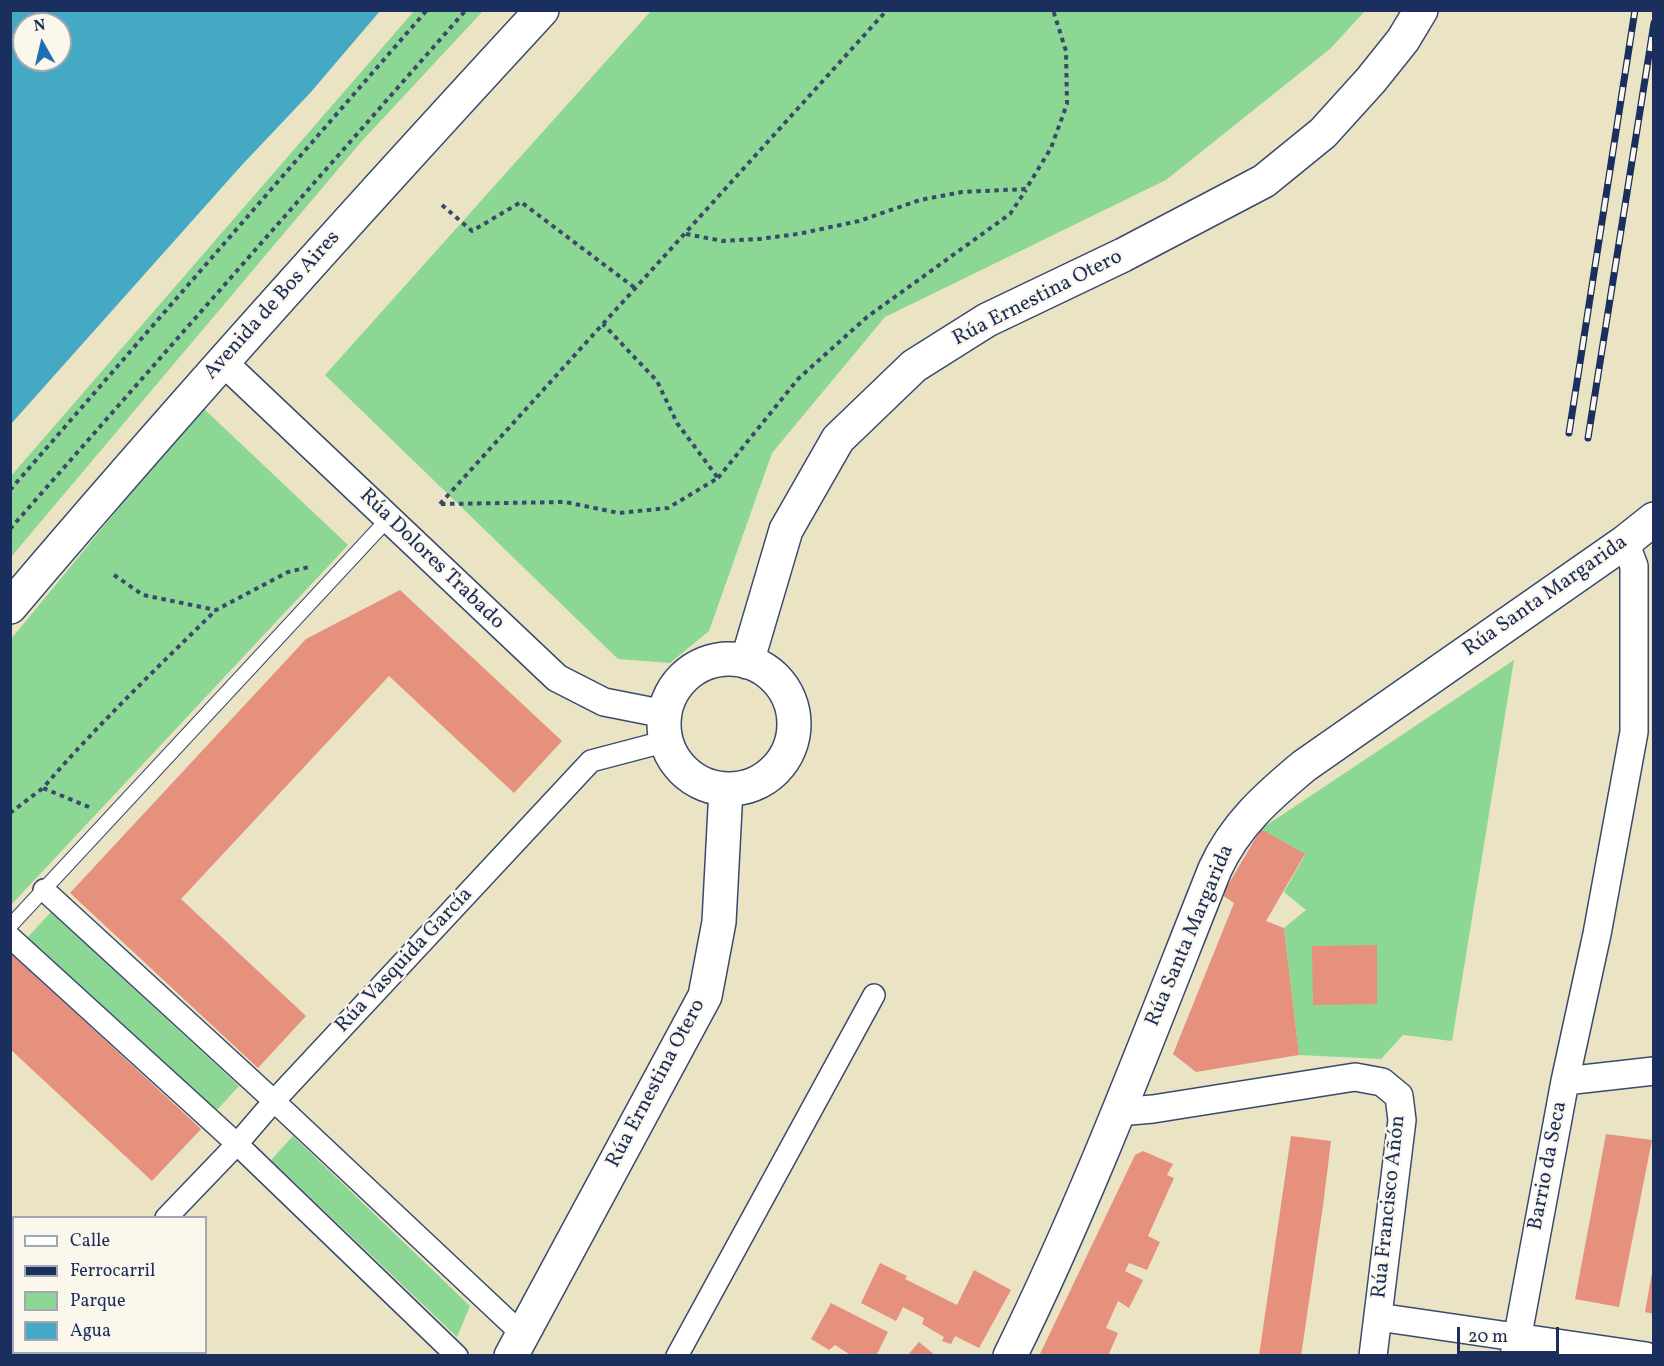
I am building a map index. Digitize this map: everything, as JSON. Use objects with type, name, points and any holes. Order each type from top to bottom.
[{"type":"street","name":"Avenida de Bos Aires","points":[[10,607],[366,201],[542,10]]},
{"type":"street","name":"Rúa Ernestina Otero","points":[[747,662],[786,530],[838,439],[914,366],[987,320],[1123,255],[1264,181],[1323,133],[1396,48],[1420,10]]},
{"type":"street","name":"Rúa Dolores Trabado","points":[[223,362],[557,678],[604,702],[666,727]]},
{"type":"street","name":"Rúa Santa Margarida","points":[[1010,1356],[1036,1303],[1118,1112],[1219,860],[1235,834],[1269,795],[1304,766],[1625,542],[1653,519]]},
{"type":"street","points":[[1565,1081],[1597,934],[1634,732],[1634,566],[1625,542]]},
{"type":"street","points":[[725,659],[747,662],[766,670],[782,685],[791,703],[795,724],[791,745],[781,764],[766,778],[747,787],[726,789],[706,785],[688,774],[675,759],[666,727],[672,693],[686,676],[704,664],[725,659]]},
{"type":"street","name":"Rúa Vasquida García","points":[[168,1216],[591,761],[666,727]]},
{"type":"street","name":"Rúa Ernestina Otero","points":[[517,1345],[705,996],[719,922],[726,789]]},
{"type":"street","points":[[44,890],[274,1101],[517,1345]]},
{"type":"street","points":[[10,937],[237,1144],[457,1356]]},
{"type":"street","points":[[677,1356],[874,995]]},
{"type":"street","name":"Barrio da Seca","points":[[1515,1347],[1565,1081],[1653,1071]]},
{"type":"street","name":"Rúa Francisco Añón","points":[[1118,1112],[1153,1109],[1355,1077],[1382,1082],[1399,1096],[1402,1120],[1373,1356]]},
{"type":"street","points":[[1378,1317],[1515,1347],[1646,1356]]},
{"type":"lane","points":[[10,926],[388,519]]},
{"type":"path","points":[[10,490],[427,10]]},
{"type":"path","points":[[10,529],[466,10]]},
{"type":"path","points":[[887,10],[440,504],[565,502],[619,513],[668,508],[718,478],[798,379],[867,317],[1010,214],[1050,148],[1067,104],[1066,51],[1053,10]]},
{"type":"path","points":[[686,233],[723,241],[798,234],[859,221],[920,200],[951,194],[1026,189]]},
{"type":"path","points":[[442,205],[472,231],[521,202],[635,288]]},
{"type":"path","points":[[603,324],[657,381],[677,423],[718,478]]},
{"type":"path","points":[[10,813],[43,788],[130,693],[216,610],[288,572],[353,556]]},
{"type":"path","points":[[114,575],[142,595],[216,610]]},
{"type":"path","points":[[43,788],[112,816]]},
{"type":"green space","points":[[414,11],[483,11],[361,142],[11,557],[11,476]]},
{"type":"green space","points":[[651,11],[1365,11],[1330,49],[1166,180],[885,317],[772,453],[709,631],[670,663],[618,659],[325,375]]},
{"type":"green space","points":[[202,407],[348,545],[11,905],[11,639]]},
{"type":"green space","points":[[1514,660],[1452,1041],[1403,1035],[1381,1059],[1299,1055],[1284,928],[1306,910],[1284,892],[1305,855],[1261,829]]},
{"type":"green space","points":[[51,912],[239,1086],[215,1112],[27,938]]},
{"type":"green space","points":[[293,1136],[470,1306],[457,1337],[271,1160]]},
{"type":"water","points":[[11,10],[380,11],[311,92],[241,166],[11,424]]},
{"type":"building","points":[[400,590],[562,741],[514,793],[389,676],[181,899],[306,1016],[258,1068],[70,893],[306,639]]},
{"type":"building","points":[[1261,829],[1305,854],[1266,921],[1284,928],[1299,1055],[1196,1072],[1173,1054],[1234,903],[1222,895]]},
{"type":"building","points":[[1377,945],[1377,1004],[1313,1005],[1312,946]]},
{"type":"building","points":[[13,955],[201,1129],[152,1181],[10,1049],[10,957]]},
{"type":"building","points":[[1606,1134],[1652,1140],[1619,1307],[1575,1299]]},
{"type":"building","points":[[1291,1136],[1331,1141],[1323,1206],[1301,1356],[1259,1356]]},
{"type":"building","points":[[1143,1151],[1173,1164],[1167,1175],[1174,1178],[1148,1236],[1160,1242],[1147,1270],[1129,1263],[1125,1271],[1143,1280],[1129,1308],[1118,1301],[1106,1328],[1118,1333],[1108,1356],[1039,1356],[1135,1155]]},
{"type":"building","points":[[880,1263],[907,1276],[905,1279],[957,1305],[974,1270],[1011,1290],[979,1348],[955,1336],[951,1344],[942,1341],[944,1337],[922,1324],[924,1318],[903,1307],[896,1321],[861,1303]]},
{"type":"building","points":[[1652,1273],[1654,1273],[1654,1314],[1645,1312]]},
{"type":"building","points":[[831,1303],[888,1332],[876,1356],[852,1356],[835,1345],[829,1350],[811,1339]]},
{"type":"building","points":[[10,1306],[12,1308],[12,1332],[10,1333]]},
{"type":"building","points":[[919,1342],[936,1356],[907,1356]]},
{"type":"railway","points":[[1569,433],[1635,10]]},
{"type":"railway","points":[[1588,438],[1654,23]]}]
